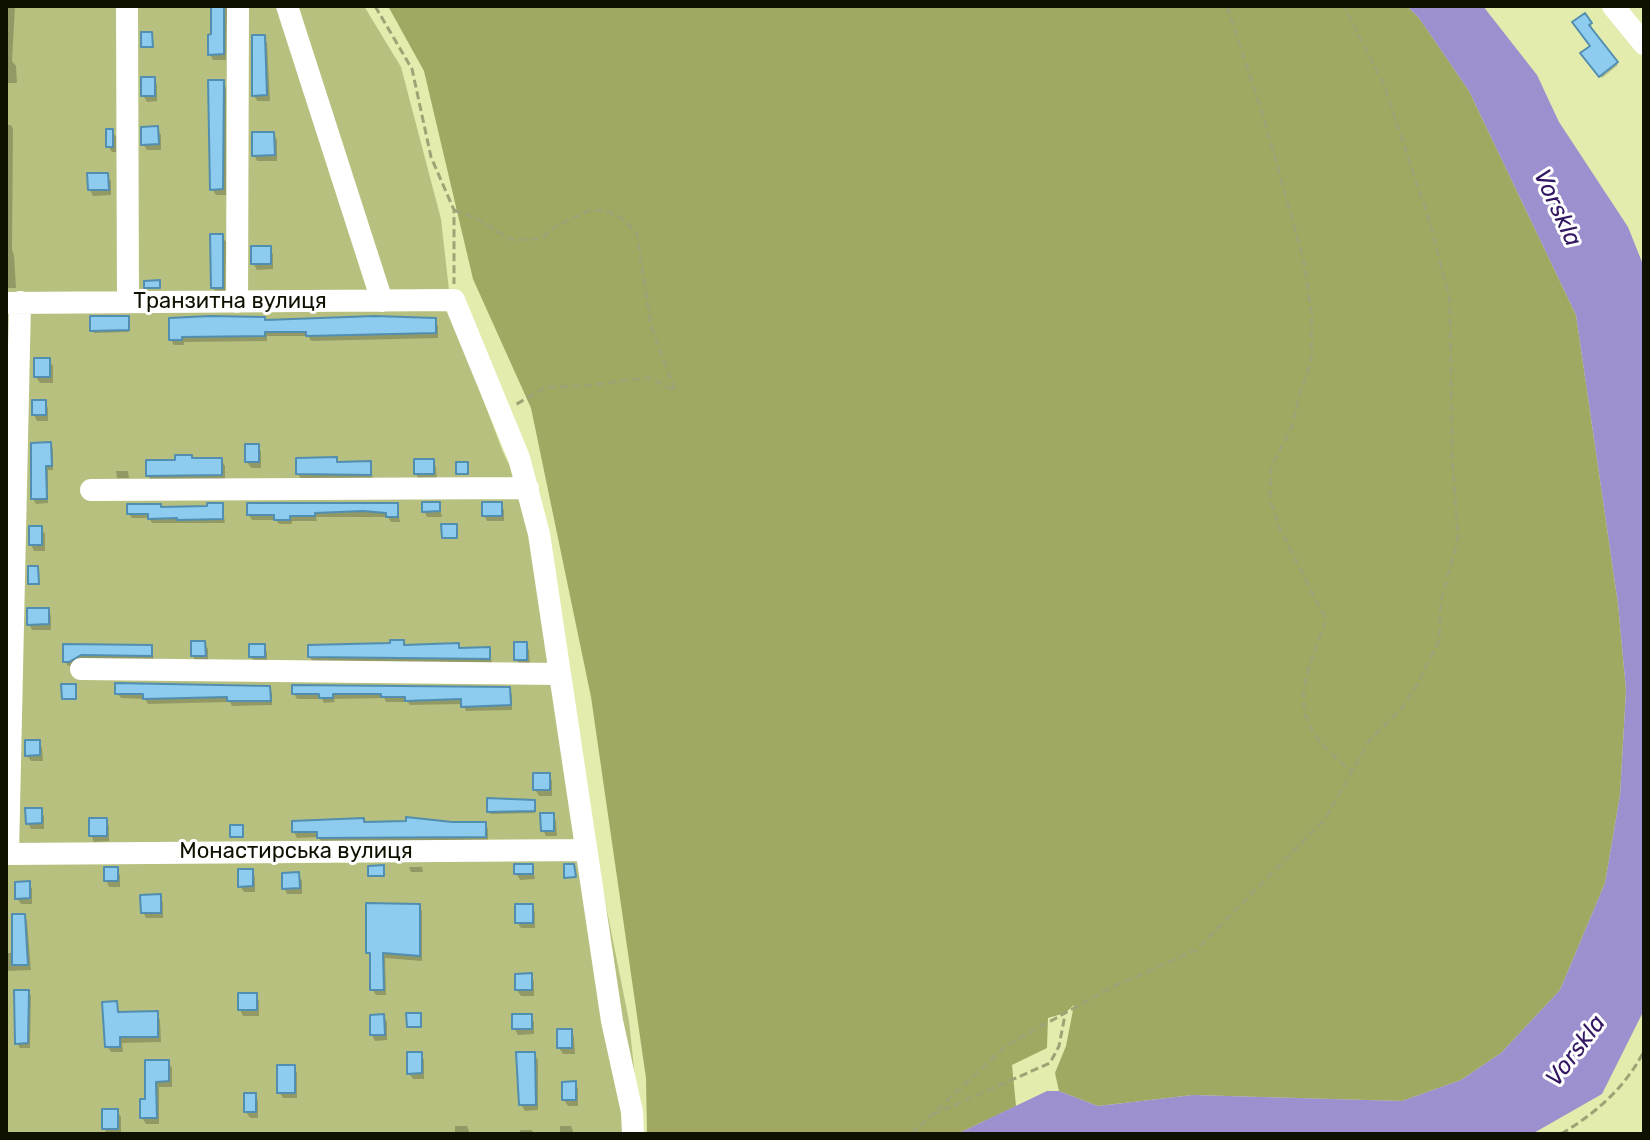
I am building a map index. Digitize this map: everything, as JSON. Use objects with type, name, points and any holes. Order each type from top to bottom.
[{"type":"street","points":[[127,6],[128,302]]},
{"type":"street","points":[[237,302],[238,6]]},
{"type":"street","points":[[287,6],[382,301]]},
{"type":"street","points":[[1613,6],[1644,44]]},
{"type":"street","points":[[454,300],[501,412],[528,488],[539,534],[612,1021],[632,1112],[633,1134]]},
{"type":"street","name":"Транзитна вулиця","points":[[13,302],[454,300]]},
{"type":"street","points":[[7,854],[13,302]]},
{"type":"street","points":[[91,490],[528,488]]},
{"type":"street","points":[[81,669],[560,674]]},
{"type":"street","name":"Монастирська вулиця","points":[[7,854],[586,850]]},
{"type":"path","points":[[375,6],[412,69],[431,157],[454,210],[454,300]]},
{"type":"path","points":[[1227,6],[1265,122],[1300,248],[1312,318],[1311,362],[1292,427],[1271,467],[1270,500],[1280,529],[1326,620],[1304,686],[1304,710],[1311,733],[1332,756],[1352,771]]},
{"type":"path","points":[[911,1134],[1006,1046],[1110,988],[1196,950],[1325,819],[1370,740],[1402,708],[1439,641],[1441,601],[1458,538],[1452,456],[1450,301],[1430,223],[1384,85],[1344,6]]},
{"type":"path","points":[[454,210],[476,218],[510,239],[522,240],[542,238],[574,216],[588,211],[605,210],[623,219],[637,234],[651,326],[675,391],[650,378],[546,387],[501,412]]},
{"type":"path","points":[[928,1117],[1050,1063],[1059,1046],[1065,1013]]},
{"type":"path","points":[[1561,1134],[1590,1116],[1630,1077],[1644,1051]]},
{"type":"green space","points":[[6,6],[364,6],[401,67],[441,219],[452,317],[503,452],[524,495],[629,1021],[641,1134],[6,1134]]},
{"type":"green space","points":[[388,6],[1407,6],[1419,18],[1469,91],[1576,315],[1618,604],[1626,690],[1620,795],[1605,883],[1560,990],[1501,1053],[1461,1080],[1402,1101],[1193,1095],[1098,1106],[1059,1091],[1055,1073],[1066,1046],[1074,1005],[1065,1013],[1048,1018],[1047,1048],[1012,1065],[1016,1106],[957,1134],[647,1134],[646,1078],[591,697],[531,408],[473,279],[424,71]]},
{"type":"water","name":"Vorskla","points":[[1407,6],[1483,6],[1537,75],[1559,122],[1628,227],[1644,267],[1644,1010],[1602,1094],[1532,1134],[957,1134],[1047,1091],[1059,1091],[1098,1106],[1193,1095],[1402,1101],[1461,1080],[1501,1053],[1560,990],[1605,883],[1620,795],[1626,690],[1618,604],[1576,315],[1469,91],[1419,18]]},
{"type":"building","points":[[211,6],[224,6],[224,54],[208,55]]},
{"type":"building","points":[[1585,13],[1592,23],[1589,25],[1618,62],[1599,77],[1580,53],[1590,46],[1572,22]]},
{"type":"building","points":[[141,32],[152,32],[153,47],[141,47]]},
{"type":"building","points":[[252,35],[265,35],[267,95],[252,96]]},
{"type":"building","points":[[141,77],[155,77],[155,96],[141,96]]},
{"type":"building","points":[[208,80],[224,80],[223,189],[210,190]]},
{"type":"building","points":[[158,126],[159,144],[141,145],[141,127]]},
{"type":"building","points":[[106,129],[113,129],[113,147],[106,147]]},
{"type":"building","points":[[252,132],[274,132],[275,155],[252,156]]},
{"type":"building","points":[[87,173],[108,173],[109,190],[88,190]]},
{"type":"building","points":[[210,234],[223,234],[223,288],[211,288]]},
{"type":"building","points":[[251,246],[271,246],[271,264],[251,264]]},
{"type":"building","points":[[160,280],[160,288],[144,288],[144,281]]},
{"type":"building","points":[[90,316],[129,316],[129,330],[90,331]]},
{"type":"building","points":[[375,316],[436,318],[436,333],[306,336],[306,332],[265,332],[265,336],[182,337],[182,340],[169,340],[169,318],[265,317],[265,320]]},
{"type":"building","points":[[34,358],[50,358],[50,377],[34,377]]},
{"type":"building","points":[[32,400],[46,400],[46,415],[32,415]]},
{"type":"building","points":[[51,442],[52,466],[46,466],[47,499],[31,499],[31,443]]},
{"type":"building","points":[[245,444],[259,444],[259,462],[245,462]]},
{"type":"building","points":[[175,455],[222,458],[222,475],[146,476],[146,460],[175,460]]},
{"type":"building","points":[[337,457],[337,462],[371,461],[371,475],[296,474],[296,458]]},
{"type":"building","points":[[414,459],[434,459],[434,474],[414,474]]},
{"type":"building","points":[[456,462],[468,462],[468,474],[456,474]]},
{"type":"building","points":[[422,502],[440,502],[440,511],[422,512]]},
{"type":"building","points":[[482,502],[502,502],[502,516],[482,516]]},
{"type":"building","points":[[207,503],[223,503],[223,519],[148,519],[148,514],[127,514],[127,504],[161,504],[161,507],[207,506]]},
{"type":"building","points":[[247,503],[398,503],[398,517],[363,511],[315,513],[315,516],[290,516],[290,520],[274,520],[274,515],[247,515]]},
{"type":"building","points":[[441,524],[457,524],[457,538],[442,538]]},
{"type":"building","points":[[29,526],[42,526],[42,545],[29,545]]},
{"type":"building","points":[[28,566],[38,566],[39,584],[28,584]]},
{"type":"building","points":[[27,608],[49,608],[49,624],[27,625]]},
{"type":"building","points":[[390,640],[404,640],[404,645],[459,643],[459,648],[490,647],[490,659],[308,657],[308,645],[390,643]]},
{"type":"building","points":[[191,641],[205,641],[206,656],[191,656]]},
{"type":"building","points":[[514,642],[527,642],[527,660],[514,660]]},
{"type":"building","points":[[63,644],[152,645],[152,656],[81,655],[63,662]]},
{"type":"building","points":[[249,644],[265,644],[265,657],[249,657]]},
{"type":"building","points":[[115,683],[270,686],[271,701],[227,701],[227,697],[143,699],[143,694],[115,694]]},
{"type":"building","points":[[61,684],[76,684],[76,699],[62,699]]},
{"type":"building","points":[[292,685],[510,687],[511,705],[461,707],[461,699],[405,701],[405,697],[381,697],[381,694],[333,694],[333,698],[319,698],[319,694],[292,694]]},
{"type":"building","points":[[25,740],[40,740],[40,755],[25,756]]},
{"type":"building","points":[[533,773],[550,773],[550,790],[533,790]]},
{"type":"building","points":[[487,798],[535,800],[535,811],[487,812]]},
{"type":"building","points":[[25,808],[42,808],[42,823],[26,824]]},
{"type":"building","points":[[540,813],[554,813],[554,831],[541,831]]},
{"type":"building","points":[[406,817],[486,822],[486,837],[317,838],[317,832],[292,832],[292,821],[364,818],[364,822],[406,821]]},
{"type":"building","points":[[89,818],[107,818],[107,836],[89,836]]},
{"type":"building","points":[[230,825],[243,825],[243,837],[230,837]]},
{"type":"building","points":[[514,864],[533,864],[533,874],[514,874]]},
{"type":"building","points":[[564,864],[574,864],[576,877],[564,878]]},
{"type":"building","points":[[384,865],[384,876],[368,876],[368,866]]},
{"type":"building","points":[[104,867],[118,867],[118,881],[104,881]]},
{"type":"building","points":[[238,869],[253,869],[253,886],[238,887]]},
{"type":"building","points":[[299,872],[300,888],[282,889],[282,873]]},
{"type":"building","points":[[30,881],[30,898],[15,899],[15,882]]},
{"type":"building","points":[[161,894],[161,913],[141,913],[140,895]]},
{"type":"building","points":[[366,903],[420,904],[420,956],[383,953],[384,990],[370,990]]},
{"type":"building","points":[[515,904],[533,904],[533,923],[515,923]]},
{"type":"building","points":[[12,914],[25,914],[28,965],[12,965]]},
{"type":"building","points":[[532,973],[532,990],[515,990],[515,974]]},
{"type":"building","points":[[14,990],[29,990],[28,1043],[15,1044]]},
{"type":"building","points":[[238,993],[257,993],[257,1010],[238,1010]]},
{"type":"building","points":[[117,1001],[118,1012],[158,1011],[158,1037],[120,1037],[120,1047],[105,1047],[102,1002]]},
{"type":"building","points":[[406,1013],[421,1013],[421,1027],[407,1027]]},
{"type":"building","points":[[384,1014],[385,1035],[370,1035],[370,1015]]},
{"type":"building","points":[[512,1014],[532,1014],[532,1029],[512,1029]]},
{"type":"building","points":[[557,1029],[572,1029],[572,1048],[557,1048]]},
{"type":"building","points":[[407,1052],[422,1052],[422,1073],[407,1074]]},
{"type":"building","points":[[516,1052],[535,1052],[536,1105],[519,1105]]},
{"type":"building","points":[[145,1060],[169,1060],[169,1081],[156,1082],[157,1118],[140,1118],[140,1099],[145,1099]]},
{"type":"building","points":[[277,1065],[295,1065],[295,1093],[277,1093]]},
{"type":"building","points":[[576,1081],[576,1100],[562,1100],[562,1082]]},
{"type":"building","points":[[244,1093],[256,1093],[256,1112],[244,1112]]},
{"type":"building","points":[[102,1109],[118,1109],[118,1129],[102,1129]]}]
